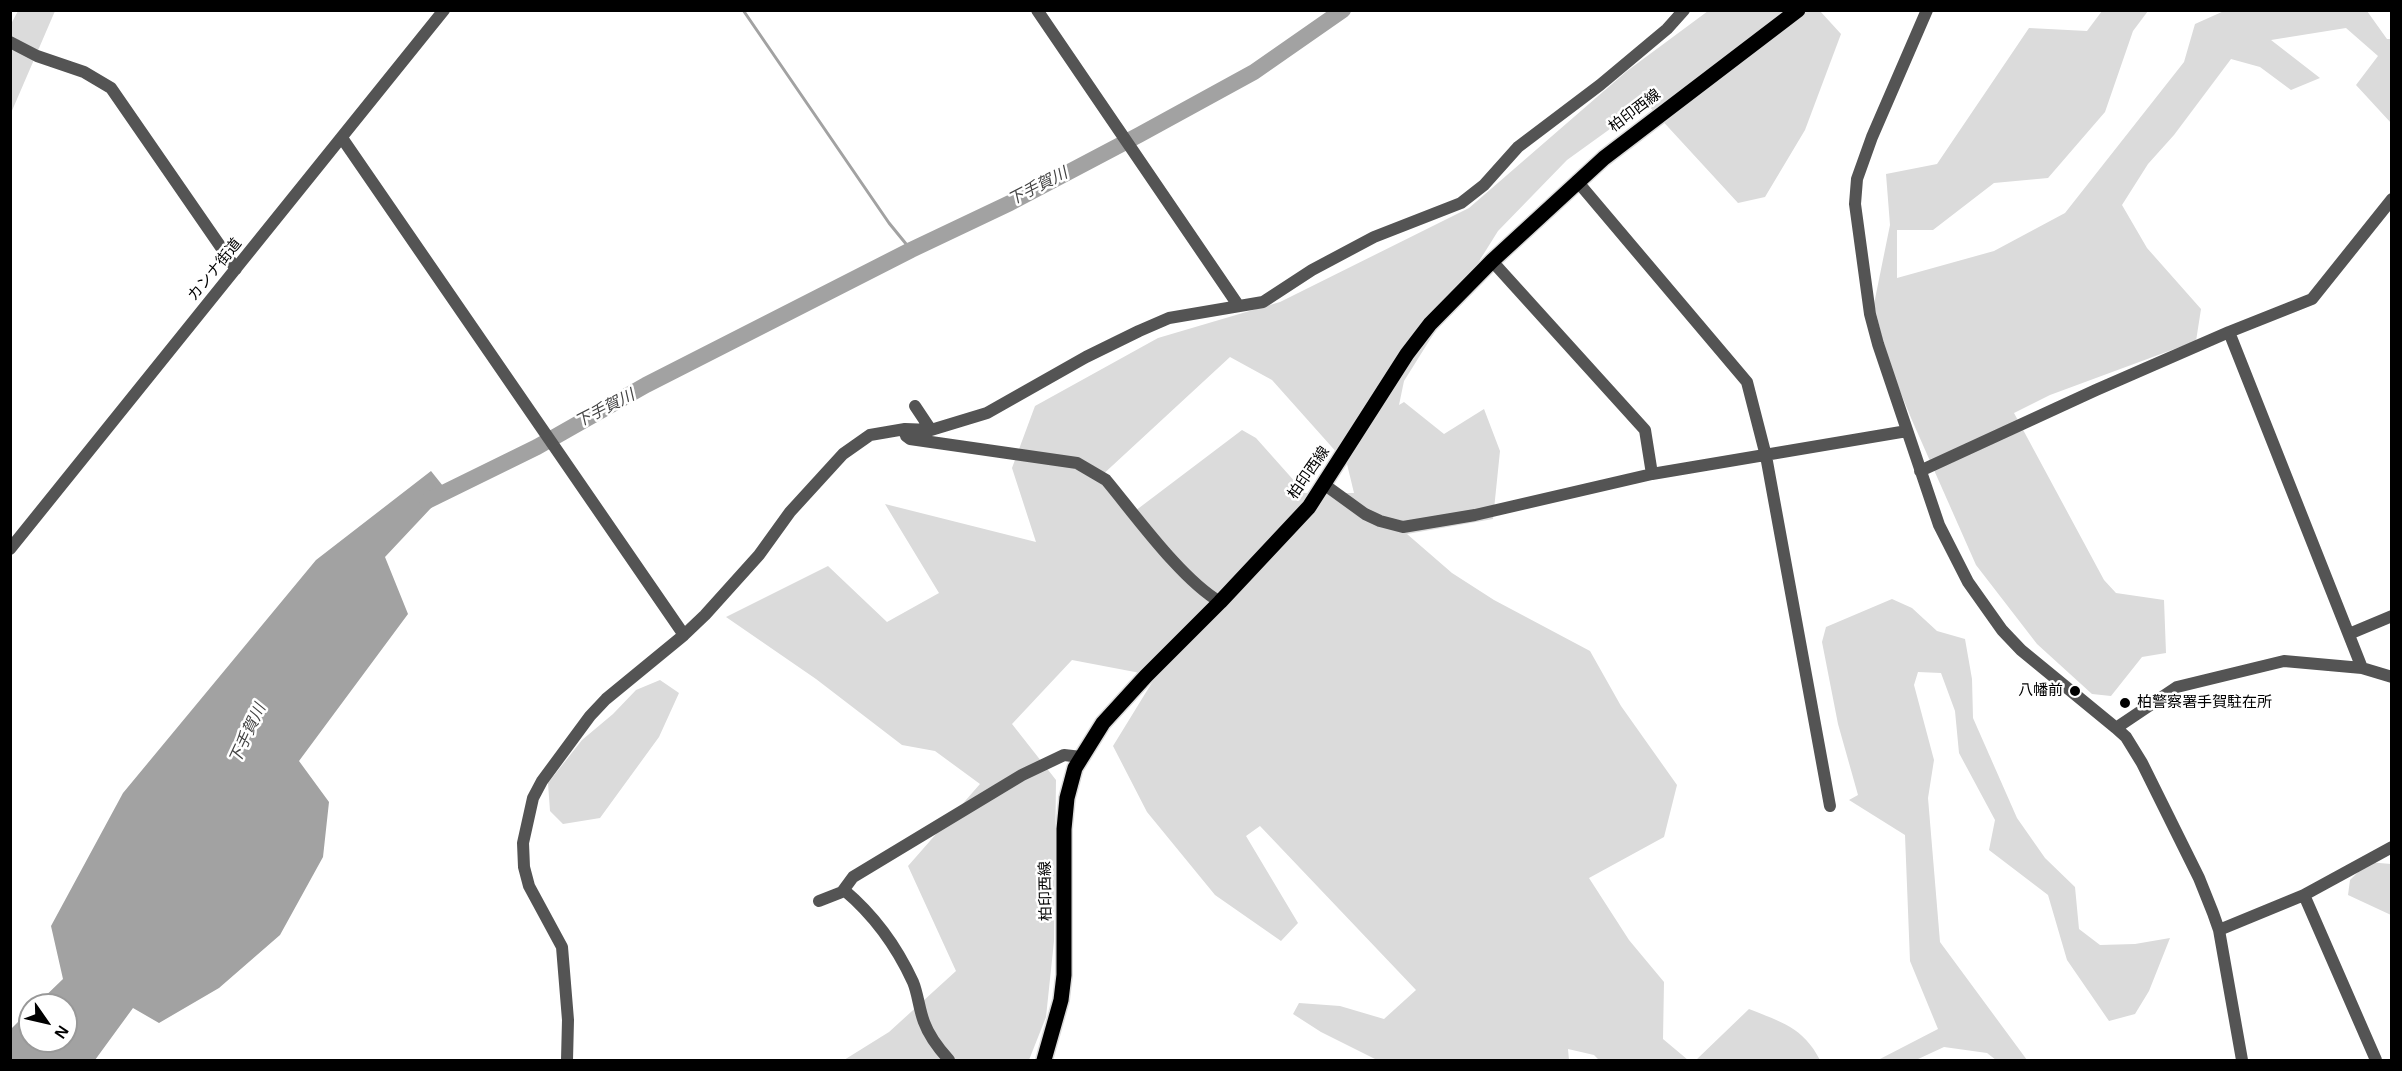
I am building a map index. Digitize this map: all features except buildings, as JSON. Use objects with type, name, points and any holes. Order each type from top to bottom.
[{"type":"main road","name":"柏印西線","points":[[1044,1060],[1059,1009],[1064,975],[1064,829],[1070,782],[1080,757],[1103,723],[1124,698],[1220,602],[1309,507],[1407,354],[1430,324],[1492,261],[1577,181],[1629,137],[1798,10]]},
{"type":"street","name":"カンナ街道","points":[[10,549],[444,10]]},
{"type":"street","points":[[1037,10],[1238,305]]},
{"type":"street","points":[[567,1060],[568,1020],[562,947],[529,886],[524,867],[523,843],[533,798],[554,765],[606,699],[684,635],[759,555],[790,512],[843,454],[870,435],[905,429],[931,430],[987,413],[1086,357],[1169,318],[1263,302],[1312,270],[1374,237],[1461,203],[1484,185],[1518,147],[1600,86],[1667,29],[1684,10]]},
{"type":"street","points":[[1926,10],[1863,159],[1857,179],[1856,204],[1870,314],[1887,375],[1939,525],[1968,582],[2002,630],[2034,663],[2126,737],[2142,763],[2199,878],[2220,930],[2242,1060]]},
{"type":"street","points":[[10,42],[36,56],[84,72],[111,88],[236,268]]},
{"type":"street","points":[[342,138],[684,635]]},
{"type":"street","points":[[1577,181],[1747,382],[1766,456],[1830,806]]},
{"type":"street","points":[[1920,471],[2229,332],[2312,299],[2391,199]]},
{"type":"street","points":[[1492,261],[1645,430],[1652,474]]},
{"type":"street","points":[[2229,332],[2362,668]]},
{"type":"street","points":[[915,406],[931,430]]},
{"type":"street","points":[[905,429],[906,436],[910,439],[1077,463],[1096,473],[1106,480],[1188,576],[1220,602]]},
{"type":"street","points":[[1325,485],[1365,514],[1380,521],[1403,526],[1475,515],[1652,474],[1907,431]]},
{"type":"street","points":[[2349,634],[2391,616]]},
{"type":"street","points":[[2116,728],[2177,687],[2284,661],[2362,668],[2391,677]]},
{"type":"street","points":[[819,901],[836,896],[844,890],[853,877],[1022,775],[1064,755],[1080,757]]},
{"type":"street","points":[[2220,930],[2304,895],[2391,847]]},
{"type":"street","points":[[844,890],[870,912],[885,933],[913,983],[924,1022],[937,1047],[949,1060]]},
{"type":"street","points":[[2304,895],[2371,1059]]},
{"type":"shaded area","points":[[18,11],[55,11],[11,113],[11,24]]},
{"type":"shaded area","points":[[1708,11],[1820,11],[1841,34],[1805,130],[1765,197],[1738,203],[1646,103],[1567,160],[1498,231],[1404,381],[1399,405],[1404,402],[1444,434],[1484,409],[1500,451],[1493,519],[1407,534],[1452,573],[1494,600],[1590,651],[1621,706],[1677,785],[1664,837],[1589,878],[1629,940],[1664,982],[1663,1039],[1688,1060],[1599,1060],[1594,1055],[1568,1049],[1569,1060],[1377,1060],[1321,1032],[1293,1014],[1299,1003],[1340,1006],[1384,1019],[1416,990],[1260,826],[1246,836],[1298,923],[1281,941],[1215,895],[1147,812],[1113,746],[1156,676],[1072,660],[1012,724],[1056,780],[1054,941],[1046,1017],[1029,1060],[844,1060],[889,1032],[956,971],[908,866],[980,784],[935,751],[902,745],[816,679],[726,617],[828,566],[887,622],[939,593],[885,504],[1036,542],[1012,468],[1035,406],[1158,338],[1280,302],[1469,208],[1627,71]],"holes":[[[1230,357],[1272,380],[1347,464],[1354,493],[1305,493],[1256,438],[1242,430],[1135,511],[1099,478]]]},
{"type":"shaded area","points":[[2102,11],[2148,11],[2133,31],[2105,112],[2048,178],[1994,183],[1933,230],[1897,230],[1897,278],[1994,251],[2065,213],[2184,62],[2195,24],[2224,11],[2367,11],[2387,39],[2391,39],[2391,123],[2356,85],[2378,56],[2346,28],[2271,40],[2320,78],[2291,90],[2260,67],[2231,59],[2174,135],[2148,164],[2122,205],[2147,248],[2201,309],[2196,341],[2050,395],[2014,413],[2104,580],[2116,593],[2164,600],[2166,653],[2142,657],[2111,696],[2092,694],[2037,644],[1976,565],[1887,359],[1874,304],[1890,225],[1886,174],[1937,164],[2029,28],[2087,31]]},
{"type":"shaded area","points":[[1892,599],[1912,608],[1937,631],[1965,639],[1972,679],[1973,718],[2017,818],[2045,858],[2075,887],[2079,929],[2100,945],[2135,944],[2170,938],[2149,991],[2135,1014],[2109,1021],[2067,960],[2048,895],[1989,850],[1995,820],[1959,753],[1955,711],[1941,673],[1918,672],[1914,685],[1934,760],[1928,798],[1940,942],[2027,1060],[1996,1060],[1987,1053],[1944,1047],[1916,1060],[1878,1060],[1938,1029],[1910,961],[1905,835],[1849,800],[1858,795],[1838,724],[1822,642],[1826,627]]},
{"type":"shaded area","points":[[660,680],[679,693],[659,737],[600,818],[563,824],[550,811],[548,783],[582,740],[613,714],[636,690]]},
{"type":"shaded area","points":[[2368,862],[2391,864],[2391,915],[2348,895],[2350,880]]},
{"type":"shaded area","points":[[1749,1009],[1781,1022],[1799,1033],[1820,1060],[1696,1060]]},
{"type":"water","points":[[431,471],[447,491],[385,557],[408,614],[299,761],[329,802],[323,857],[280,935],[219,988],[159,1023],[133,1008],[95,1060],[11,1060],[11,1029],[18,1022],[18,1053],[78,1053],[78,993],[48,993],[63,979],[51,926],[123,793],[316,560]]},
{"type":"waterway","points":[[743,10],[889,223],[911,250]]},
{"type":"waterway","name":"下手賀川","points":[[427,501],[537,447],[646,385],[911,250],[1010,203],[1139,135],[1254,72],[1343,10]]},
{"type":"place","name":"八幡前","points":[[2075,691]]},
{"type":"place","name":"柏警察署手賀駐在所","points":[[2125,703]]}]
